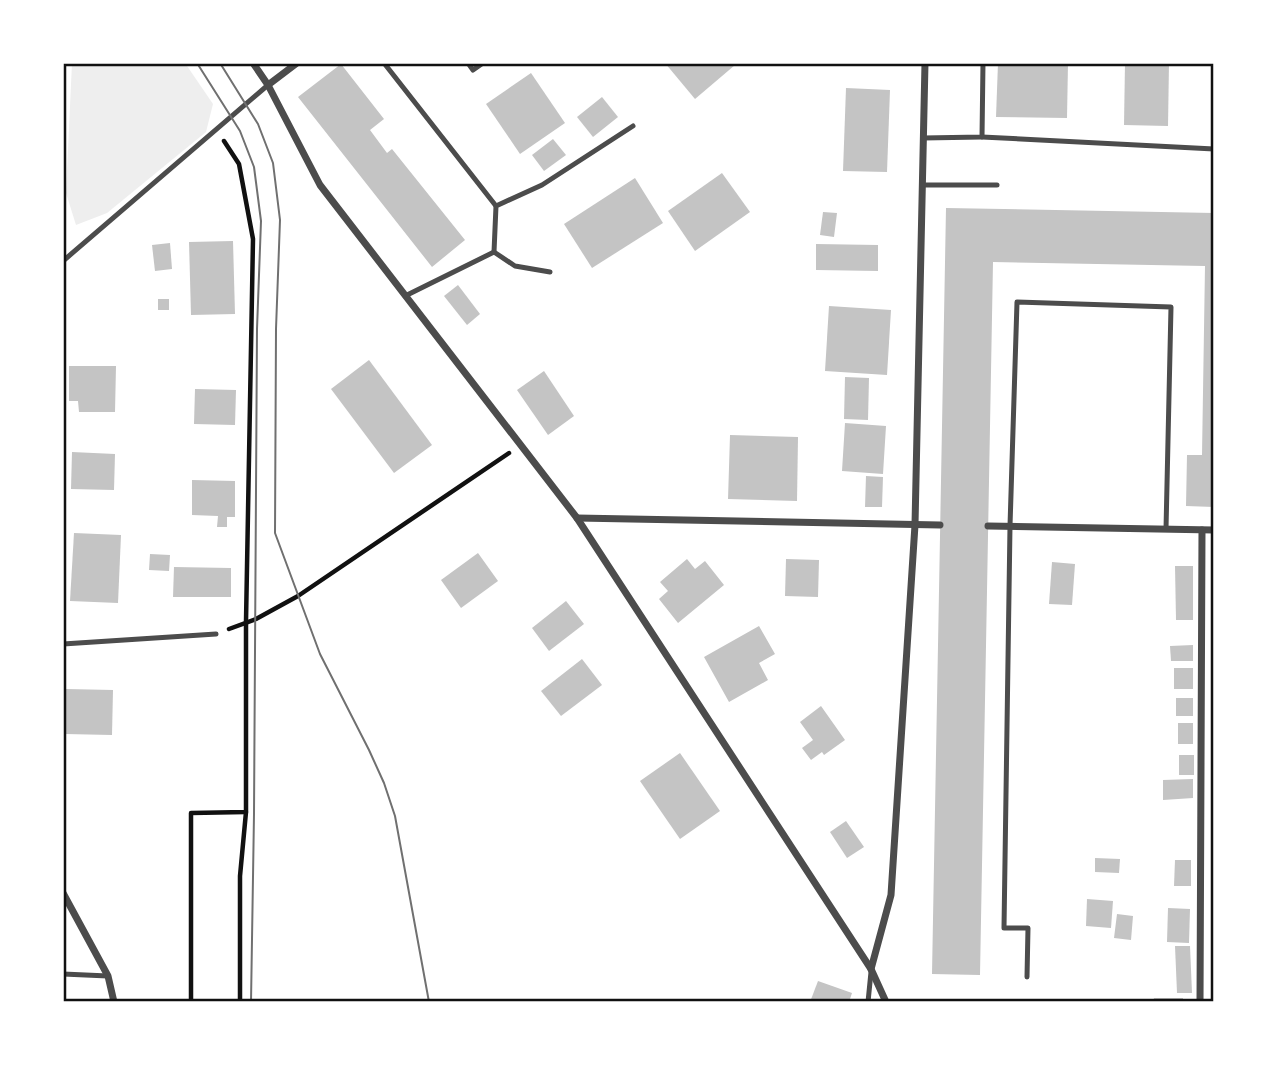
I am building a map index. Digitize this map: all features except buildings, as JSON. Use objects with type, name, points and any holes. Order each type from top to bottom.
[{"type":"street","points":[[253,63],[268,85],[320,185],[577,518],[871,969],[886,1002]]},
{"type":"street","points":[[268,85],[297,63]]},
{"type":"street","points":[[871,969],[891,895],[915,525],[925,63]]},
{"type":"street","points":[[577,518],[940,525]]},
{"type":"street","points":[[988,526],[1214,530]]},
{"type":"street","points":[[1200,1002],[1202,530]]},
{"type":"street","points":[[63,893],[108,976],[114,1002]]},
{"type":"lane","points":[[384,63],[496,206],[494,252]]},
{"type":"lane","points":[[468,63],[473,70],[483,63]]},
{"type":"lane","points":[[982,137],[983,63]]},
{"type":"lane","points":[[63,261],[268,85]]},
{"type":"lane","points":[[496,206],[542,185],[633,126]]},
{"type":"lane","points":[[923,138],[982,137],[1214,149]]},
{"type":"lane","points":[[922,185],[998,185]]},
{"type":"lane","points":[[405,296],[494,252]]},
{"type":"lane","points":[[494,252],[515,266],[550,272]]},
{"type":"lane","points":[[1027,977],[1028,928],[1004,928],[1010,526],[1017,302],[1171,307],[1166,529]]},
{"type":"lane","points":[[63,644],[216,634]]},
{"type":"lane","points":[[868,1002],[871,969]]},
{"type":"lane","points":[[63,974],[108,976]]},
{"type":"path","points":[[220,135],[239,164],[253,239],[246,622],[246,811],[240,876],[240,1002]]},
{"type":"path","points":[[216,634],[256,620],[298,596],[521,445]]},
{"type":"path","points":[[191,1002],[191,813],[246,811]]},
{"type":"shaded area","points":[[72,63],[185,63],[213,104],[206,132],[107,213],[76,225],[66,193]]},
{"type":"tram line","points":[[197,63],[240,131],[254,167],[261,221],[257,329],[251,1002]]},
{"type":"tram line","points":[[220,63],[258,124],[273,163],[280,220],[276,329],[275,533],[320,654],[369,750],[395,816],[429,1002]]}]
